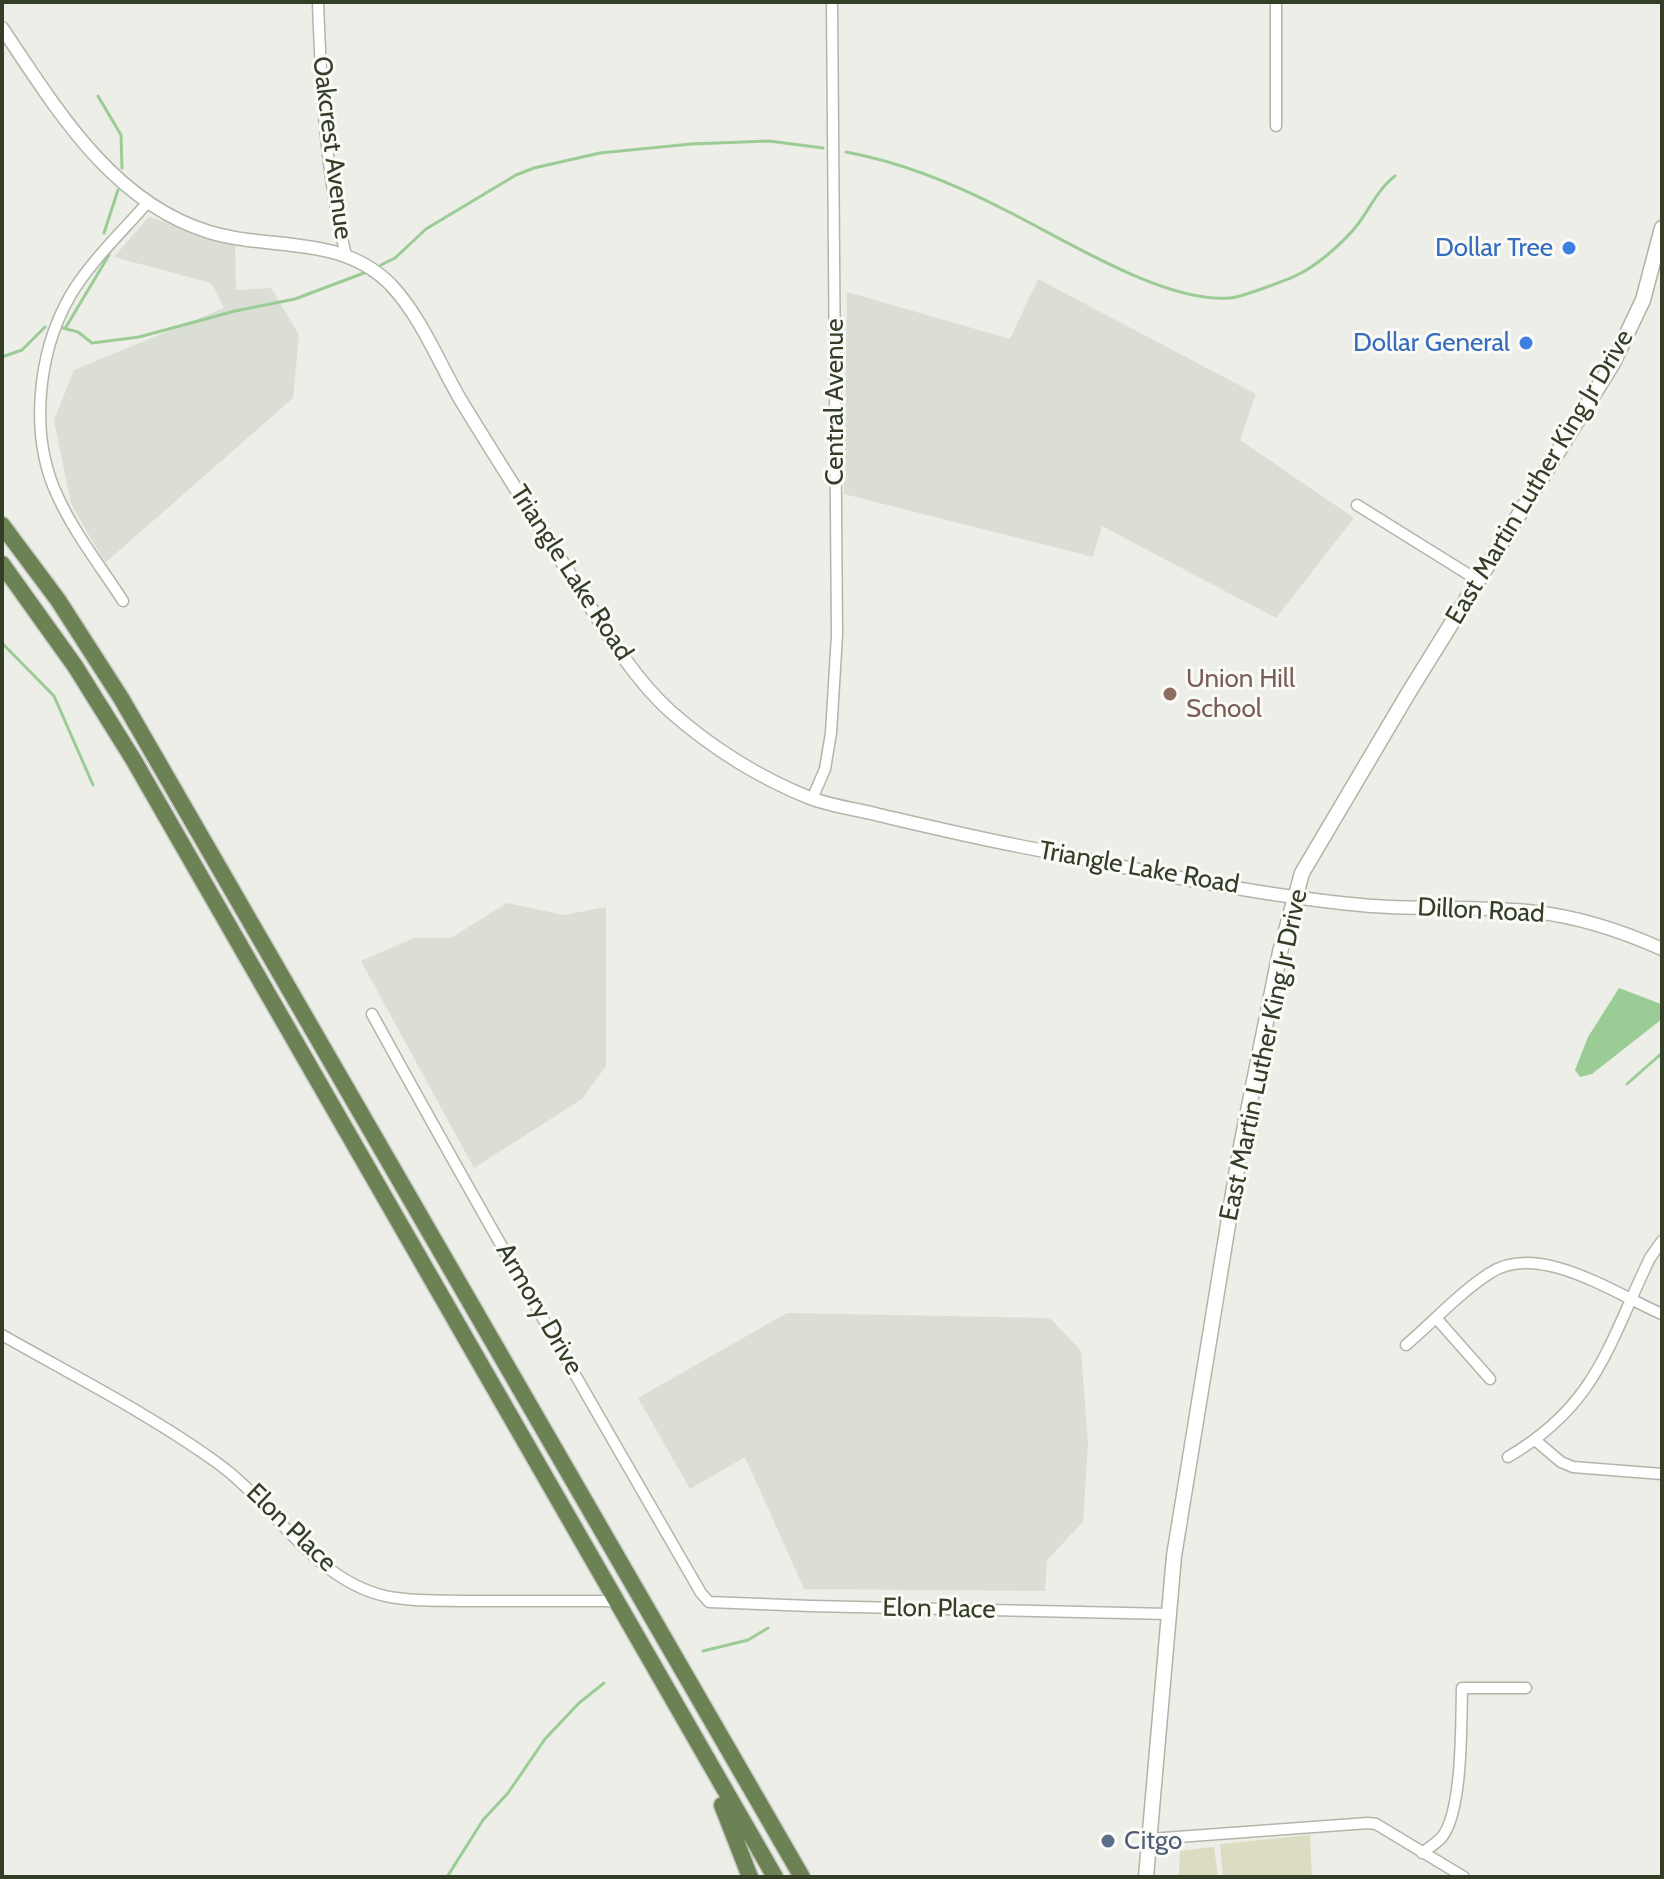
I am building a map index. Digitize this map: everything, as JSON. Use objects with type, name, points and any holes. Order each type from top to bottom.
[{"type":"highway","points":[[2,510],[13,525],[30,561]]},
{"type":"highway","points":[[2,525],[30,561],[121,698],[802,1877]]},
{"type":"highway","points":[[2,564],[75,666],[133,759],[775,1877]]},
{"type":"highway","points":[[677,1709],[735,1833],[750,1877]]},
{"type":"highway","points":[[746,1778],[776,1816],[814,1877]]},
{"type":"main road","name":"East Martin Luther King Jr Drive","points":[[1146,1877],[1174,1556],[1240,1151],[1280,952],[1302,873],[1613,363],[1643,300],[1662,228]]},
{"type":"street","name":"Oakcrest Avenue","points":[[318,2],[326,142],[346,255]]},
{"type":"street","name":"Central Avenue","points":[[812,799],[825,769],[831,733],[837,635],[832,2]]},
{"type":"street","points":[[1276,2],[1276,126]]},
{"type":"street","name":"Triangle Lake Road","points":[[2,28],[92,154],[115,177],[148,202],[202,230],[346,255],[375,271],[394,289],[624,658],[667,708],[708,741],[746,766],[812,799],[970,836],[1295,896]]},
{"type":"street","points":[[123,601],[57,496],[42,440],[42,381],[48,349],[71,295],[148,202]]},
{"type":"street","points":[[1357,505],[1479,581]]},
{"type":"street","name":"Dillon Road","points":[[1295,896],[1363,905],[1539,912],[1592,923],[1662,949]]},
{"type":"street","name":"Armory Drive","points":[[372,1014],[628,1466],[709,1602]]},
{"type":"street","points":[[1508,1457],[1535,1440],[1570,1410],[1595,1378],[1650,1258],[1662,1241]]},
{"type":"street","points":[[1406,1345],[1491,1273],[1517,1263],[1555,1268],[1662,1314]]},
{"type":"street","points":[[1437,1319],[1490,1379]]},
{"type":"street","name":"Elon Place","points":[[2,1335],[145,1417],[240,1479],[323,1564],[349,1582],[385,1596],[427,1600],[616,1601]]},
{"type":"street","points":[[1535,1440],[1561,1462],[1573,1467],[1662,1474]]},
{"type":"street","name":"Elon Place","points":[[709,1602],[1169,1614]]},
{"type":"street","points":[[1422,1853],[1442,1836],[1451,1817],[1459,1763],[1462,1688],[1526,1688]]},
{"type":"street","points":[[1150,1839],[1368,1823],[1376,1824],[1464,1877]]},
{"type":"shaded area","points":[[149,217],[235,244],[236,290],[271,288],[299,335],[293,398],[105,563],[71,504],[54,420],[74,370],[224,308],[211,283],[114,257]]},
{"type":"shaded area","points":[[1038,279],[1256,394],[1240,440],[1354,518],[1276,618],[1102,526],[1093,557],[844,494],[847,292],[1010,339]]},
{"type":"shaded area","points":[[507,903],[564,915],[606,907],[606,1066],[582,1099],[474,1168],[361,961],[414,938],[451,938]]},
{"type":"shaded area","points":[[1619,988],[1661,1004],[1662,1019],[1592,1074],[1580,1077],[1575,1070],[1588,1037]]},
{"type":"shaded area","points":[[787,1313],[1050,1318],[1081,1351],[1088,1445],[1083,1522],[1047,1560],[1045,1591],[804,1589],[745,1457],[690,1489],[638,1398]]},
{"type":"shaded area","points":[[1310,1835],[1312,1877],[1223,1877],[1220,1844]]},
{"type":"shaded area","points":[[1214,1847],[1218,1877],[1179,1877],[1180,1851]]},
{"type":"waterway","points":[[98,96],[121,135],[122,168]]},
{"type":"waterway","points":[[381,265],[395,258],[426,229],[516,175],[534,168],[600,153],[691,144],[769,141],[823,148]]},
{"type":"waterway","points":[[846,152],[907,168],[947,183],[1114,267],[1174,290],[1203,297],[1235,297],[1289,279],[1318,263],[1353,230],[1379,192],[1395,176]]},
{"type":"waterway","points":[[104,233],[118,190]]},
{"type":"waterway","points":[[66,327],[109,255]]},
{"type":"waterway","points":[[63,328],[78,332],[92,343],[139,337],[235,311],[295,299],[364,273]]},
{"type":"waterway","points":[[2,357],[22,350],[45,327]]},
{"type":"waterway","points":[[2,643],[54,696],[93,785]]},
{"type":"waterway","points":[[1627,1084],[1662,1053]]},
{"type":"waterway","points":[[703,1651],[748,1640],[768,1628]]},
{"type":"waterway","points":[[447,1877],[483,1820],[508,1793],[545,1739],[579,1703],[604,1683]]},
{"type":"place","name":"Dollar Tree","points":[[1569,248]]},
{"type":"place","name":"Dollar General","points":[[1526,343]]},
{"type":"place","name":"Union Hill School","points":[[1170,694]]},
{"type":"place","name":"Citgo","points":[[1108,1841]]}]
